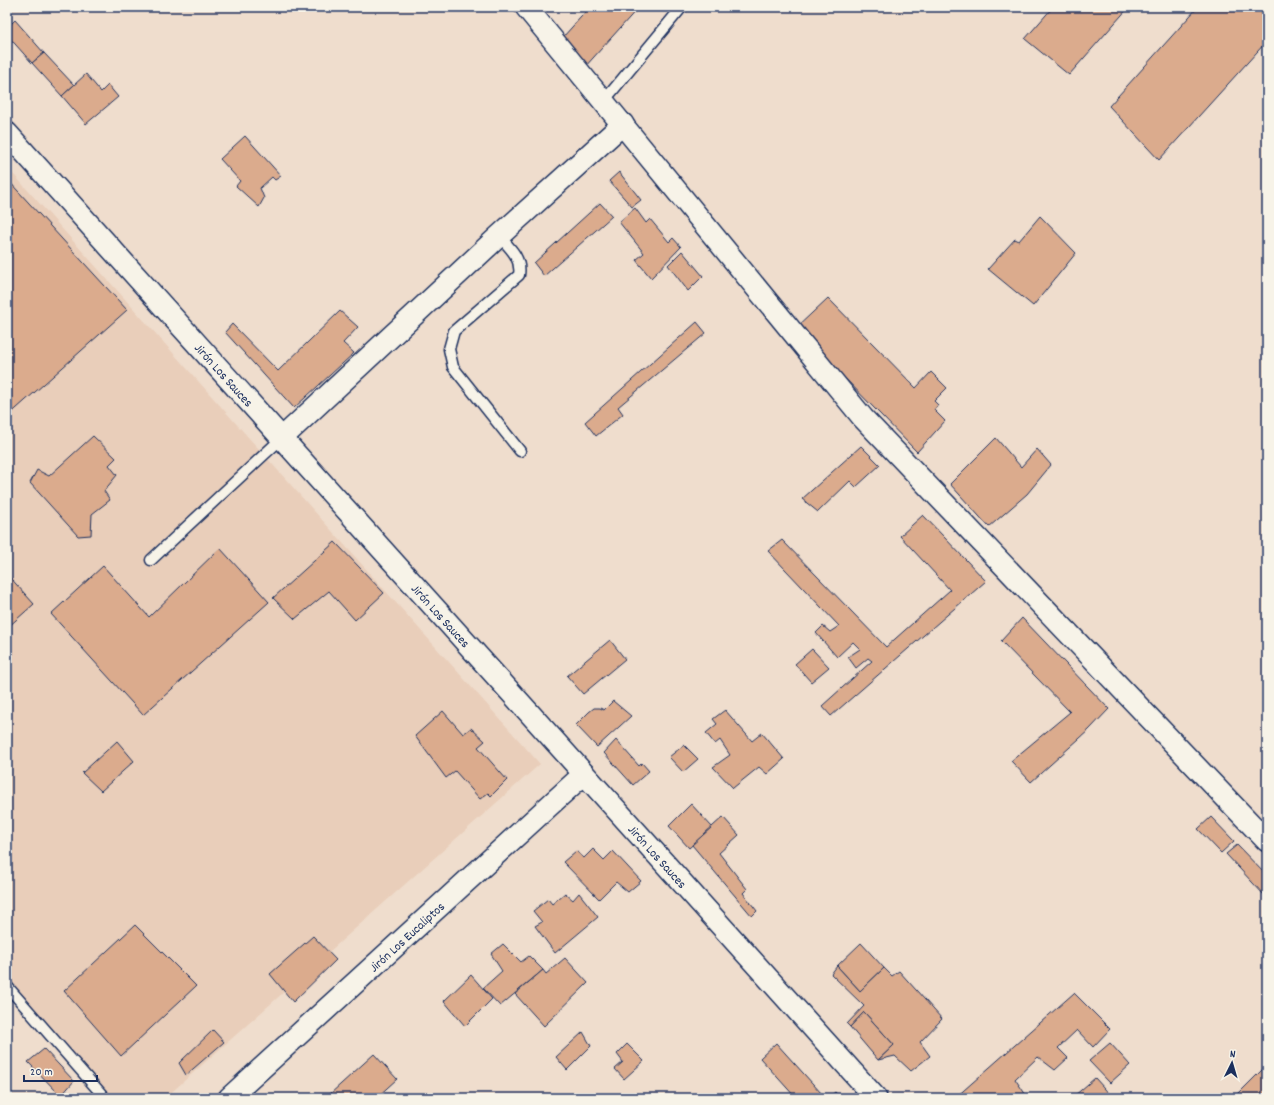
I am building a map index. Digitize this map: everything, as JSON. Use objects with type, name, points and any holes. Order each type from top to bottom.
[{"type":"street","points":[[526,7],[864,418],[1267,841]]},
{"type":"street","points":[[282,438],[499,236],[623,124]]},
{"type":"street","name":"Jirón Los Sauces","points":[[7,133],[876,1098]]},
{"type":"street","name":"Jirón Los Eucaliptos","points":[[229,1098],[584,774]]},
{"type":"lane","points":[[604,101],[682,7]]},
{"type":"lane","points":[[499,236],[516,256],[520,269],[519,275],[454,331],[449,349],[453,367],[520,451]]},
{"type":"lane","points":[[151,560],[282,438]]},
{"type":"lane","points":[[7,986],[105,1098]]},
{"type":"shaded area","points":[[7,167],[540,764],[165,1098],[103,1098],[7,988]]},
{"type":"building","points":[[590,7],[639,7],[584,68],[563,37]]},
{"type":"building","points":[[1053,7],[1129,7],[1069,75],[1025,39]]},
{"type":"building","points":[[1198,7],[1267,7],[1267,41],[1159,160],[1109,106]]},
{"type":"building","points":[[15,20],[44,53],[32,63],[7,35],[7,28]]},
{"type":"building","points":[[44,53],[74,85],[62,96],[32,63]]},
{"type":"building","points":[[86,74],[101,92],[108,85],[118,97],[86,124],[62,96]]},
{"type":"building","points":[[245,136],[281,176],[275,180],[272,177],[260,188],[264,198],[259,207],[236,186],[240,181],[220,159]]},
{"type":"building","points":[[619,172],[641,200],[632,207],[609,181]]},
{"type":"building","points":[[7,179],[127,310],[7,417]]},
{"type":"building","points":[[600,203],[612,216],[544,276],[534,263]]},
{"type":"building","points":[[635,208],[646,223],[650,219],[669,242],[673,238],[681,247],[651,278],[636,260],[644,253],[619,222]]},
{"type":"building","points":[[1040,216],[1076,253],[1033,306],[988,269],[1015,239],[1019,241]]},
{"type":"building","points":[[682,251],[703,276],[688,291],[668,265]]},
{"type":"building","points":[[828,298],[916,388],[931,372],[947,388],[934,401],[938,405],[934,410],[945,421],[917,452],[796,328]]},
{"type":"building","points":[[340,311],[358,327],[343,343],[354,353],[294,408],[225,332],[232,324],[278,371]]},
{"type":"building","points":[[697,322],[706,333],[618,407],[623,414],[596,436],[585,422]]},
{"type":"building","points":[[93,436],[116,458],[109,465],[117,475],[104,491],[110,500],[92,514],[91,535],[78,536],[30,483],[37,470],[49,476]]},
{"type":"building","points":[[996,438],[1021,467],[1037,449],[1051,465],[1027,494],[989,527],[950,484]]},
{"type":"building","points":[[861,446],[880,465],[856,487],[850,481],[818,512],[802,499]]},
{"type":"building","points":[[923,515],[986,581],[831,716],[822,706],[872,661],[868,658],[856,668],[848,657],[860,649],[853,642],[837,657],[816,633],[823,626],[830,632],[839,626],[768,551],[782,540],[886,647],[950,590],[900,536]]},
{"type":"building","points":[[335,542],[384,593],[355,620],[329,591],[295,619],[273,598]]},
{"type":"building","points":[[220,548],[269,602],[143,715],[51,614],[103,566],[149,617]]},
{"type":"building","points":[[7,574],[34,604],[7,628]]},
{"type":"building","points":[[1022,618],[1109,709],[1089,730],[1031,782],[1011,761],[1070,712],[1001,641]]},
{"type":"building","points":[[610,640],[625,659],[583,694],[567,676]]},
{"type":"building","points":[[812,649],[829,667],[811,682],[795,664]]},
{"type":"building","points":[[613,701],[631,716],[597,747],[576,725],[594,708],[604,710]]},
{"type":"building","points":[[725,710],[752,741],[762,733],[784,759],[767,774],[759,767],[733,788],[713,767],[730,755],[720,740],[715,744],[706,733],[717,724],[713,719]]},
{"type":"building","points":[[443,711],[463,734],[471,728],[485,741],[478,747],[507,780],[491,796],[488,793],[480,799],[455,771],[446,778],[415,736]]},
{"type":"building","points":[[616,740],[639,766],[642,763],[649,771],[633,785],[604,753]]},
{"type":"building","points":[[117,741],[134,761],[101,791],[82,773]]},
{"type":"building","points":[[684,745],[698,759],[683,772],[669,757]]},
{"type":"building","points":[[691,804],[712,827],[689,848],[669,826]]},
{"type":"building","points":[[723,817],[739,835],[719,853],[747,889],[743,893],[757,911],[752,916],[692,845]]},
{"type":"building","points":[[1211,817],[1234,841],[1221,853],[1198,829]]},
{"type":"building","points":[[1237,845],[1267,876],[1267,894],[1265,896],[1226,854]]},
{"type":"building","points":[[593,849],[604,860],[613,851],[641,881],[628,892],[616,882],[599,899],[563,862],[576,851],[584,858]]},
{"type":"building","points":[[565,893],[573,900],[579,893],[598,917],[555,953],[535,926],[542,922],[533,911],[548,899],[552,904]]},
{"type":"building","points":[[135,925],[196,986],[121,1056],[64,991]]},
{"type":"building","points":[[313,936],[336,960],[293,1002],[270,974]]},
{"type":"building","points":[[861,943],[884,968],[860,991],[837,966]]},
{"type":"building","points":[[503,944],[521,962],[529,956],[543,970],[500,1006],[483,988],[502,971],[491,954]]},
{"type":"building","points":[[565,958],[588,983],[544,1026],[515,994],[543,970],[546,974]]},
{"type":"building","points":[[837,966],[860,991],[884,968],[892,976],[899,971],[942,1019],[920,1042],[930,1056],[911,1071],[895,1056],[878,1060],[894,1045],[864,1012],[850,1027],[847,1024],[864,1006],[831,974]]},
{"type":"building","points":[[471,975],[492,999],[465,1026],[444,1001]]},
{"type":"building","points":[[1074,993],[1110,1029],[1093,1047],[1077,1030],[1058,1048],[1068,1058],[1055,1070],[1038,1057],[1015,1079],[1028,1098],[955,1098]]},
{"type":"building","points":[[864,1012],[894,1045],[878,1060],[850,1027]]},
{"type":"building","points":[[213,1030],[224,1042],[186,1075],[179,1063]]},
{"type":"building","points":[[583,1032],[591,1046],[567,1070],[556,1057]]},
{"type":"building","points":[[776,1043],[822,1094],[818,1098],[796,1098],[760,1058]]},
{"type":"building","points":[[1110,1043],[1130,1065],[1110,1083],[1089,1061]]},
{"type":"building","points":[[627,1044],[644,1061],[624,1079],[615,1069],[623,1062],[617,1054]]},
{"type":"building","points":[[44,1049],[74,1081],[61,1096],[28,1062]]},
{"type":"building","points":[[374,1054],[397,1079],[376,1098],[333,1098],[330,1094]]},
{"type":"building","points":[[1267,1065],[1267,1098],[1234,1098]]},
{"type":"building","points":[[1095,1078],[1113,1098],[1076,1098],[1074,1096]]},
{"type":"building","points":[[835,1092],[841,1098],[828,1098]]}]
